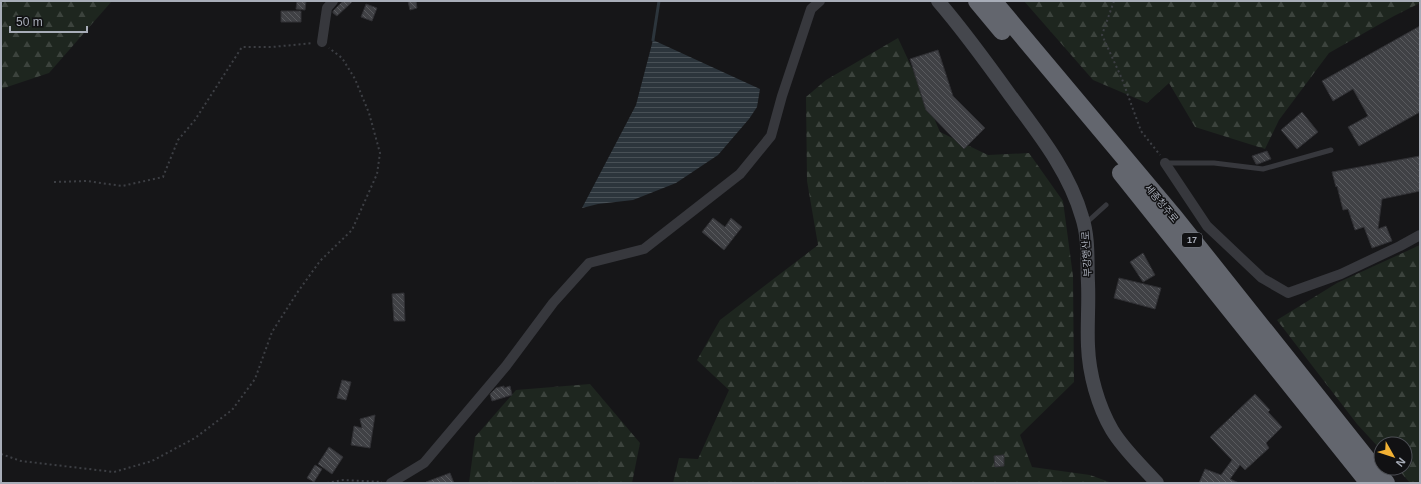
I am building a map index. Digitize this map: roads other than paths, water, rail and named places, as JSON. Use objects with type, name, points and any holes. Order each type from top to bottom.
[{"type":"highway","name":"세종청주로","points":[[977,1],[1098,144],[1369,483]]},
{"type":"highway","name":"세종청주로","points":[[993,1],[1175,218],[1386,483]]},
{"type":"street","points":[[322,42],[327,8],[333,1]]},
{"type":"street","points":[[391,483],[424,463],[506,366],[553,303],[589,263],[644,249],[686,218],[740,174],[771,136],[782,96],[811,9],[820,1]]},
{"type":"street","name":"부강행산로","points":[[938,1],[957,23],[1047,145],[1073,188],[1086,235],[1088,347],[1091,374],[1100,404],[1116,436],[1128,452],[1157,483]]},
{"type":"street","points":[[1165,163],[1207,226],[1262,278],[1288,293],[1342,274],[1420,235]]},
{"type":"lane","points":[[1165,163],[1214,163],[1263,170],[1331,150]]},
{"type":"lane","points":[[1084,225],[1106,206]]},
{"type":"waterway","points":[[653,40],[659,1]]}]
